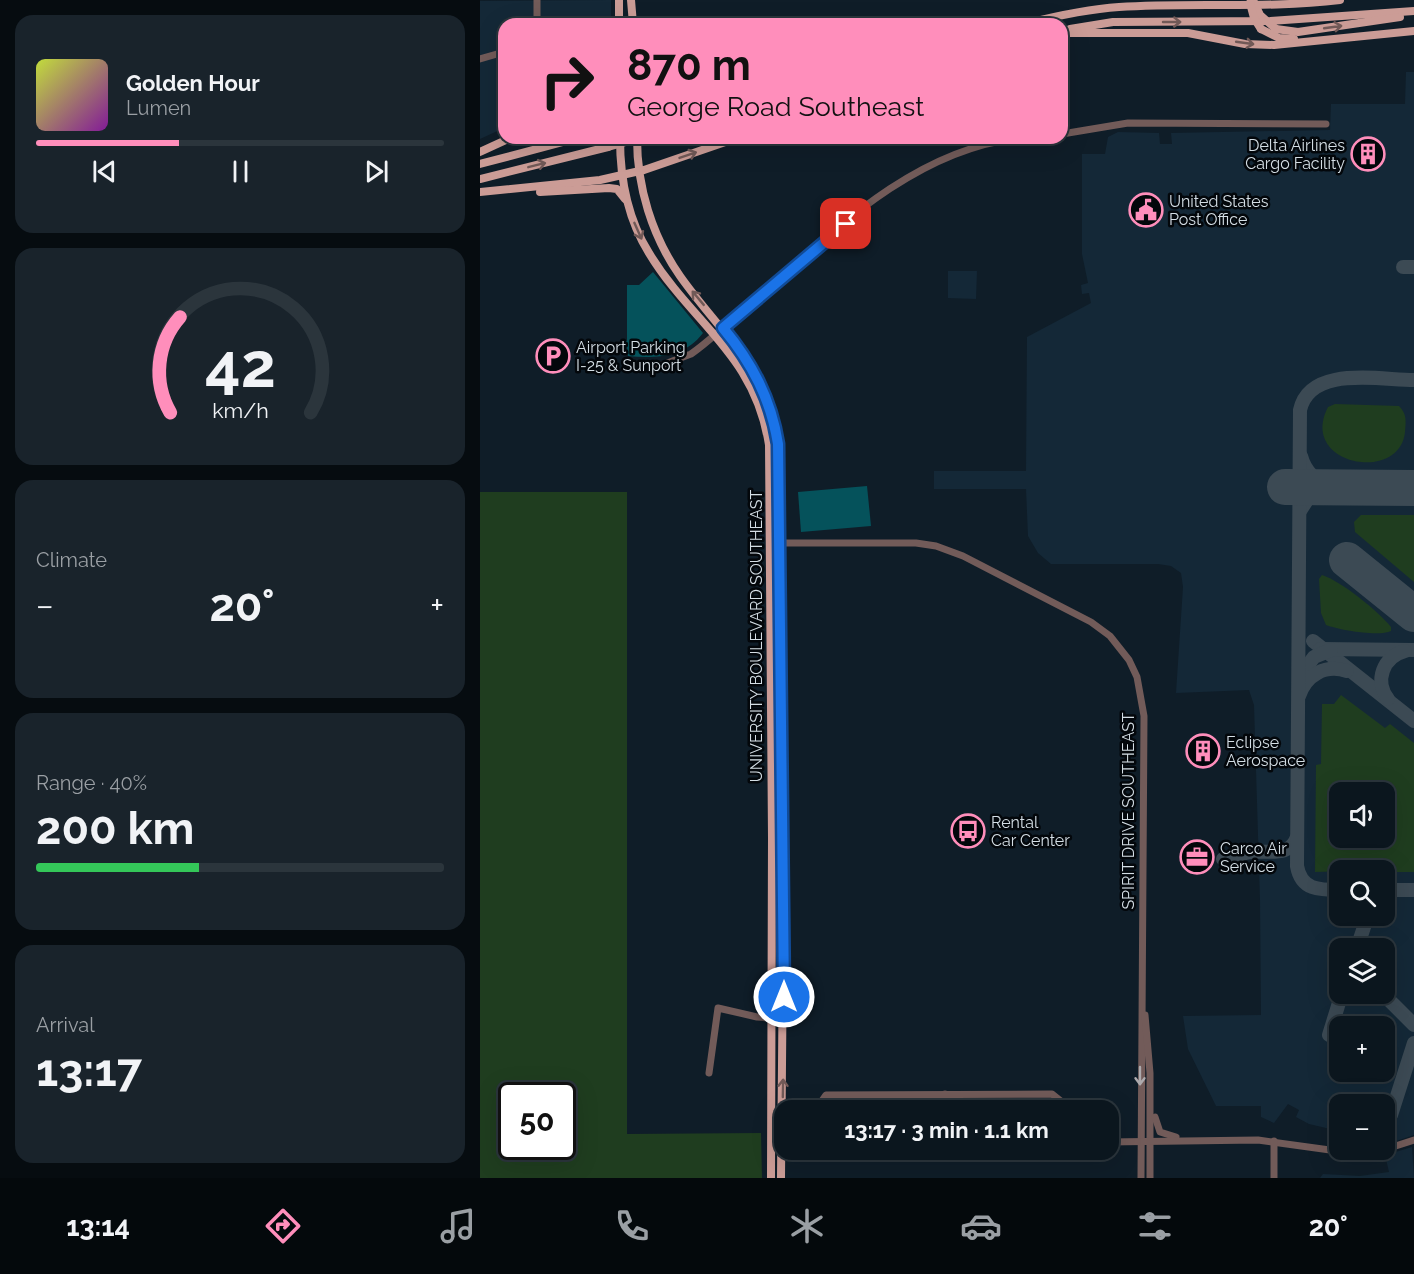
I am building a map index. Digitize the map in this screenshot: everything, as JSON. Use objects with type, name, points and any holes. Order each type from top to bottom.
[{"type":"main road","points":[[631,0],[632,18]]},
{"type":"main road","points":[[1252,0],[1260,15],[1275,29],[1298,32],[1414,13]]},
{"type":"main road","points":[[1252,0],[1252,13],[1261,29],[1279,38],[1305,42]]},
{"type":"main road","points":[[1052,18],[1095,9],[1122,7],[1264,6],[1340,0]]},
{"type":"main road","points":[[617,18],[616,5],[619,1]]},
{"type":"main road","points":[[1068,31],[1113,22],[1270,21],[1414,13]]},
{"type":"main road","points":[[1068,32],[1179,32],[1254,45],[1414,31]]},
{"type":"main road","points":[[480,152],[498,144]]},
{"type":"main road","points":[[480,164],[555,144]]},
{"type":"main road","points":[[480,179],[618,144]]},
{"type":"main road","name":"UNIVERSITY BOULEVARD SOUTHEAST","points":[[620,144],[622,175],[628,207],[642,240],[655,262],[715,334],[749,381],[765,423],[770,456],[771,1178]]},
{"type":"main road","name":"UNIVERSITY BOULEVARD SOUTHEAST","points":[[638,144],[639,171],[648,210],[666,253],[686,285],[751,365],[771,410],[779,456],[783,1100]]},
{"type":"main road","points":[[480,192],[622,175],[720,144]]},
{"type":"main road","points":[[501,191],[519,194],[609,188],[621,192],[628,207]]},
{"type":"main road","name":"SPIRIT DRIVE SOUTHEAST","points":[[771,543],[781,543]]},
{"type":"main road","name":"UNIVERSITY BOULEVARD SOUTHEAST","points":[[781,1178],[782,1160]]},
{"type":"street","points":[[537,0],[537,18]]},
{"type":"street","points":[[480,59],[498,54]]},
{"type":"street","points":[[1068,133],[1128,123],[1326,124]]},
{"type":"street","points":[[627,365],[654,365],[676,361],[691,354],[895,184],[953,154],[988,144]]},
{"type":"street","name":"SPIRIT DRIVE SOUTHEAST","points":[[781,543],[916,543],[936,546],[963,556],[1091,622],[1117,643],[1137,677],[1144,706],[1143,997]]},
{"type":"street","points":[[1143,997],[1150,1073],[1150,1178]]},
{"type":"street","points":[[1141,1178],[1143,997]]},
{"type":"street","points":[[709,1073],[718,1008],[771,1019],[784,1019]]},
{"type":"street","points":[[1150,1073],[1154,1087],[1155,1122],[1158,1130],[1169,1137],[1198,1137],[1208,1141]]},
{"type":"street","points":[[945,1094],[945,1100]]},
{"type":"street","points":[[822,1100],[826,1095],[1052,1094],[1060,1100]]},
{"type":"street","points":[[1119,1142],[1274,1141],[1333,1152],[1359,1154],[1380,1151],[1414,1140]]},
{"type":"street","points":[[1274,1141],[1274,1178]]},
{"type":"shaded area","points":[[611,0],[611,18],[498,18],[498,131],[480,139],[480,1]]},
{"type":"shaded area","points":[[1406,72],[1414,72],[1414,1135],[1395,1141],[1395,1094],[1329,1094],[1329,1129],[1309,1124],[1296,1117],[1299,1110],[1288,1104],[1274,1123],[1261,1117],[1261,1106],[1216,1106],[1188,1049],[1183,1016],[1261,1015],[1260,900],[1254,705],[1249,690],[1176,693],[1183,587],[1181,573],[1171,566],[1158,564],[1051,564],[1038,553],[1028,536],[1026,489],[934,489],[934,471],[1026,471],[1027,337],[1091,303],[1089,293],[1082,294],[1081,285],[1088,283],[1082,254],[1082,154],[1105,154],[1108,137],[1118,132],[1159,133],[1160,144],[1172,144],[1171,133],[1330,130],[1331,104],[1405,104]]},
{"type":"shaded area","points":[[948,271],[977,271],[976,299],[948,298]]},
{"type":"shaded area","points":[[653,272],[703,333],[687,347],[669,355],[628,356],[627,347],[622,342],[627,341],[627,285],[639,285]]},
{"type":"shaded area","points":[[867,486],[871,526],[801,532],[798,492]]},
{"type":"shaded area","points":[[1412,1147],[1414,1178],[1320,1178],[1323,1174],[1360,1176],[1389,1172],[1386,1160],[1395,1160],[1395,1152]]},
{"type":"green space","points":[[1335,404],[1399,406],[1406,421],[1399,448],[1387,458],[1371,462],[1353,461],[1338,454],[1327,443],[1322,427],[1328,407]]},
{"type":"green space","points":[[480,492],[627,492],[627,1134],[761,1133],[762,1178],[480,1178]]},
{"type":"green space","points":[[1361,515],[1414,515],[1414,582],[1355,532],[1354,522]]},
{"type":"green space","points":[[1322,575],[1339,583],[1368,605],[1385,620],[1391,627],[1391,631],[1369,633],[1326,625],[1321,613],[1319,579]]},
{"type":"green space","points":[[1341,695],[1385,728],[1390,724],[1414,743],[1414,872],[1395,872],[1395,860],[1329,860],[1329,872],[1315,872],[1316,765],[1321,764],[1322,704],[1334,704]]},
{"type":"taxiway","points":[[1403,267],[1414,267]]},
{"type":"taxiway","points":[[1329,890],[1318,889],[1307,884],[1302,880],[1297,866],[1300,410],[1306,396],[1317,386],[1331,381],[1348,378],[1414,380]]},
{"type":"taxiway","points":[[1301,456],[1308,471],[1315,478],[1338,488],[1385,487],[1414,479]]},
{"type":"taxiway","points":[[1300,511],[1311,494],[1332,487]]},
{"type":"taxiway","points":[[1313,641],[1414,721]]},
{"type":"taxiway","points":[[1320,649],[1414,650]]},
{"type":"taxiway","points":[[1300,676],[1314,657],[1331,650]]},
{"type":"taxiway","points":[[1388,699],[1382,685],[1383,670],[1391,658],[1405,651]]},
{"type":"taxiway","points":[[1299,696],[1306,682],[1317,673],[1331,669],[1347,671]]},
{"type":"taxiway","points":[[1223,859],[1253,852],[1282,851],[1288,849],[1297,837]]},
{"type":"taxiway","points":[[1395,890],[1414,890]]},
{"type":"taxiway","points":[[1360,938],[1364,926]]},
{"type":"taxiway","points":[[1335,1016],[1339,1004]]},
{"type":"taxiway","points":[[1393,1004],[1414,1025]]},
{"type":"taxiway","points":[[1395,1102],[1414,1043]]},
{"type":"runway","points":[[1285,487],[1414,488]]},
{"type":"runway","points":[[1347,560],[1414,614]]},
{"type":"place","name":"Delta Airlines Cargo Facility","points":[[1368,154]]},
{"type":"place","name":"United States Post Office","points":[[1146,210]]},
{"type":"place","name":"Airport Parking I-25 & Sunport","points":[[553,356]]},
{"type":"place","name":"Eclipse Aerospace","points":[[1203,751]]},
{"type":"place","name":"Rental Car Center","points":[[968,831]]},
{"type":"place","name":"Carco Air Service","points":[[1197,857]]},
{"type":"route","points":[[784,997],[783,714],[778,444],[774,421],[763,388],[744,354],[723,328],[846,224]]}]
